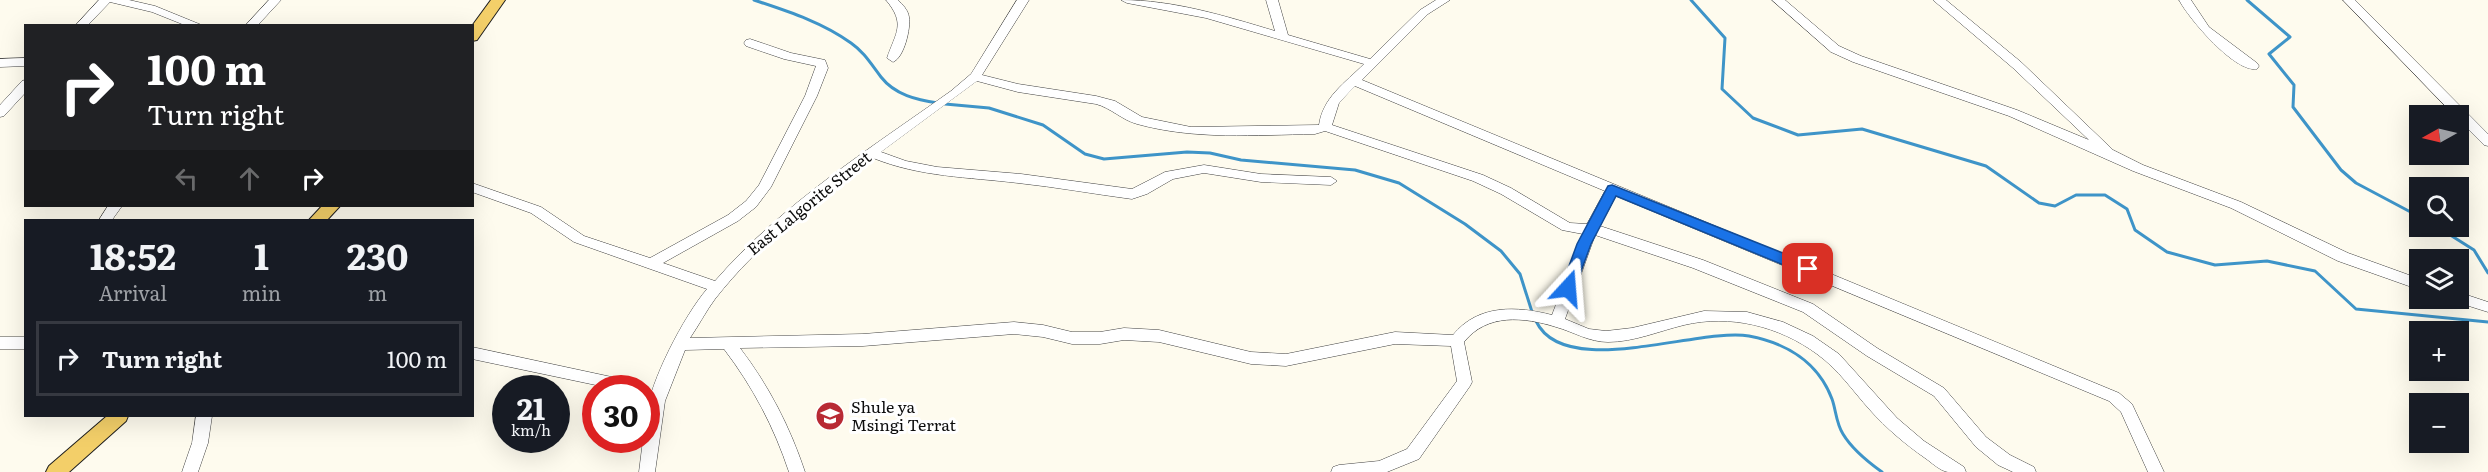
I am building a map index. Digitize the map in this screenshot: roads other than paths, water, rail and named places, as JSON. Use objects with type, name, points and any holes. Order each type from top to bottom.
[{"type":"main road","points":[[474,34],[498,0]]},
{"type":"main road","points":[[317,219],[331,207]]},
{"type":"main road","points":[[56,472],[118,417]]},
{"type":"street","points":[[82,24],[105,0]]},
{"type":"street","points":[[114,0],[155,9],[194,24]]},
{"type":"street","points":[[252,24],[274,0]]},
{"type":"street","points":[[892,0],[903,10],[905,18],[893,58]]},
{"type":"street","name":"East Lalgorite Street","points":[[660,380],[716,287],[763,238],[871,153],[955,94],[975,77],[1023,0]]},
{"type":"street","points":[[1127,0],[1208,15],[1372,63]]},
{"type":"street","points":[[1272,0],[1282,38]]},
{"type":"street","points":[[1325,127],[1327,111],[1334,99],[1424,12],[1444,0]]},
{"type":"street","points":[[1778,0],[1835,49],[1857,60],[2013,113],[2170,182],[2236,205],[2343,257],[2409,281]]},
{"type":"street","points":[[1939,0],[2017,65],[2092,134],[2110,154]]},
{"type":"street","points":[[2185,0],[2195,17],[2206,29],[2253,66]]},
{"type":"street","points":[[2349,0],[2488,142]]},
{"type":"street","points":[[651,264],[733,218],[751,204],[764,187],[811,96],[822,68],[821,63],[788,56],[750,43]]},
{"type":"street","points":[[0,63],[24,62]]},
{"type":"street","points":[[975,77],[1018,88],[1096,100],[1111,104],[1138,120],[1191,130],[1315,130],[1325,127],[1478,178],[1506,191],[1567,227],[1592,228],[1698,264],[1808,308],[1872,352],[1939,392],[1981,442],[2004,460],[2028,472]]},
{"type":"street","points":[[1353,81],[2114,397],[2127,408],[2156,472]]},
{"type":"street","points":[[0,112],[24,86]]},
{"type":"street","points":[[871,153],[897,165],[942,173],[1004,177],[1132,194],[1170,175],[1204,169],[1261,178],[1331,181]]},
{"type":"street","points":[[474,188],[536,210],[579,239],[716,287]]},
{"type":"street","points":[[1557,321],[1573,271],[1612,190]]},
{"type":"street","points":[[2469,301],[2488,307]]},
{"type":"street","points":[[1339,472],[1379,468],[1413,454],[1466,382],[1457,341],[1464,329],[1491,316],[1533,316],[1557,321],[1577,331],[1597,335],[1643,331],[1697,317],[1732,316],[1756,319],[1781,328],[1824,351],[1843,368],[1881,413],[1903,434],[1958,472]]},
{"type":"street","points":[[680,344],[862,340],[1014,328],[1072,338],[1132,334],[1159,336],[1251,358],[1286,360],[1395,338],[1457,341]]},
{"type":"street","points":[[0,343],[24,342]]},
{"type":"street","points":[[728,343],[755,378],[774,413],[797,472]]},
{"type":"street","points":[[474,353],[582,377]]},
{"type":"street","points":[[190,472],[200,443],[204,417]]},
{"type":"street","name":"East Lalgorite Street","points":[[647,472],[648,453]]},
{"type":"waterway","points":[[754,0],[828,29],[860,50],[881,77],[893,88],[914,98],[938,103]]},
{"type":"waterway","points":[[1691,0],[1725,38],[1722,89],[1753,118],[1798,135],[1862,129],[1986,166],[2039,203],[2055,206],[2076,195],[2105,195],[2127,209],[2135,230],[2167,252],[2215,265],[2267,261],[2315,271],[2356,309],[2488,322]]},
{"type":"waterway","points":[[2247,0],[2290,37],[2269,54],[2294,85],[2293,107],[2341,170],[2356,183],[2409,211]]},
{"type":"waterway","points":[[945,104],[989,108],[1043,125],[1085,154],[1104,159],[1187,152],[1210,153],[1241,160],[1355,170],[1399,183],[1465,224],[1501,251],[1520,274],[1533,315]]},
{"type":"waterway","points":[[2453,237],[2474,250],[2488,273]]},
{"type":"waterway","points":[[1536,321],[1551,339],[1574,347],[1603,350],[1634,348],[1727,335],[1763,339],[1788,349],[1809,365],[1826,386],[1839,425],[1851,445],[1882,472]]},
{"type":"place","name":"Shule ya Msingi Terrat","points":[[830,416]]}]
